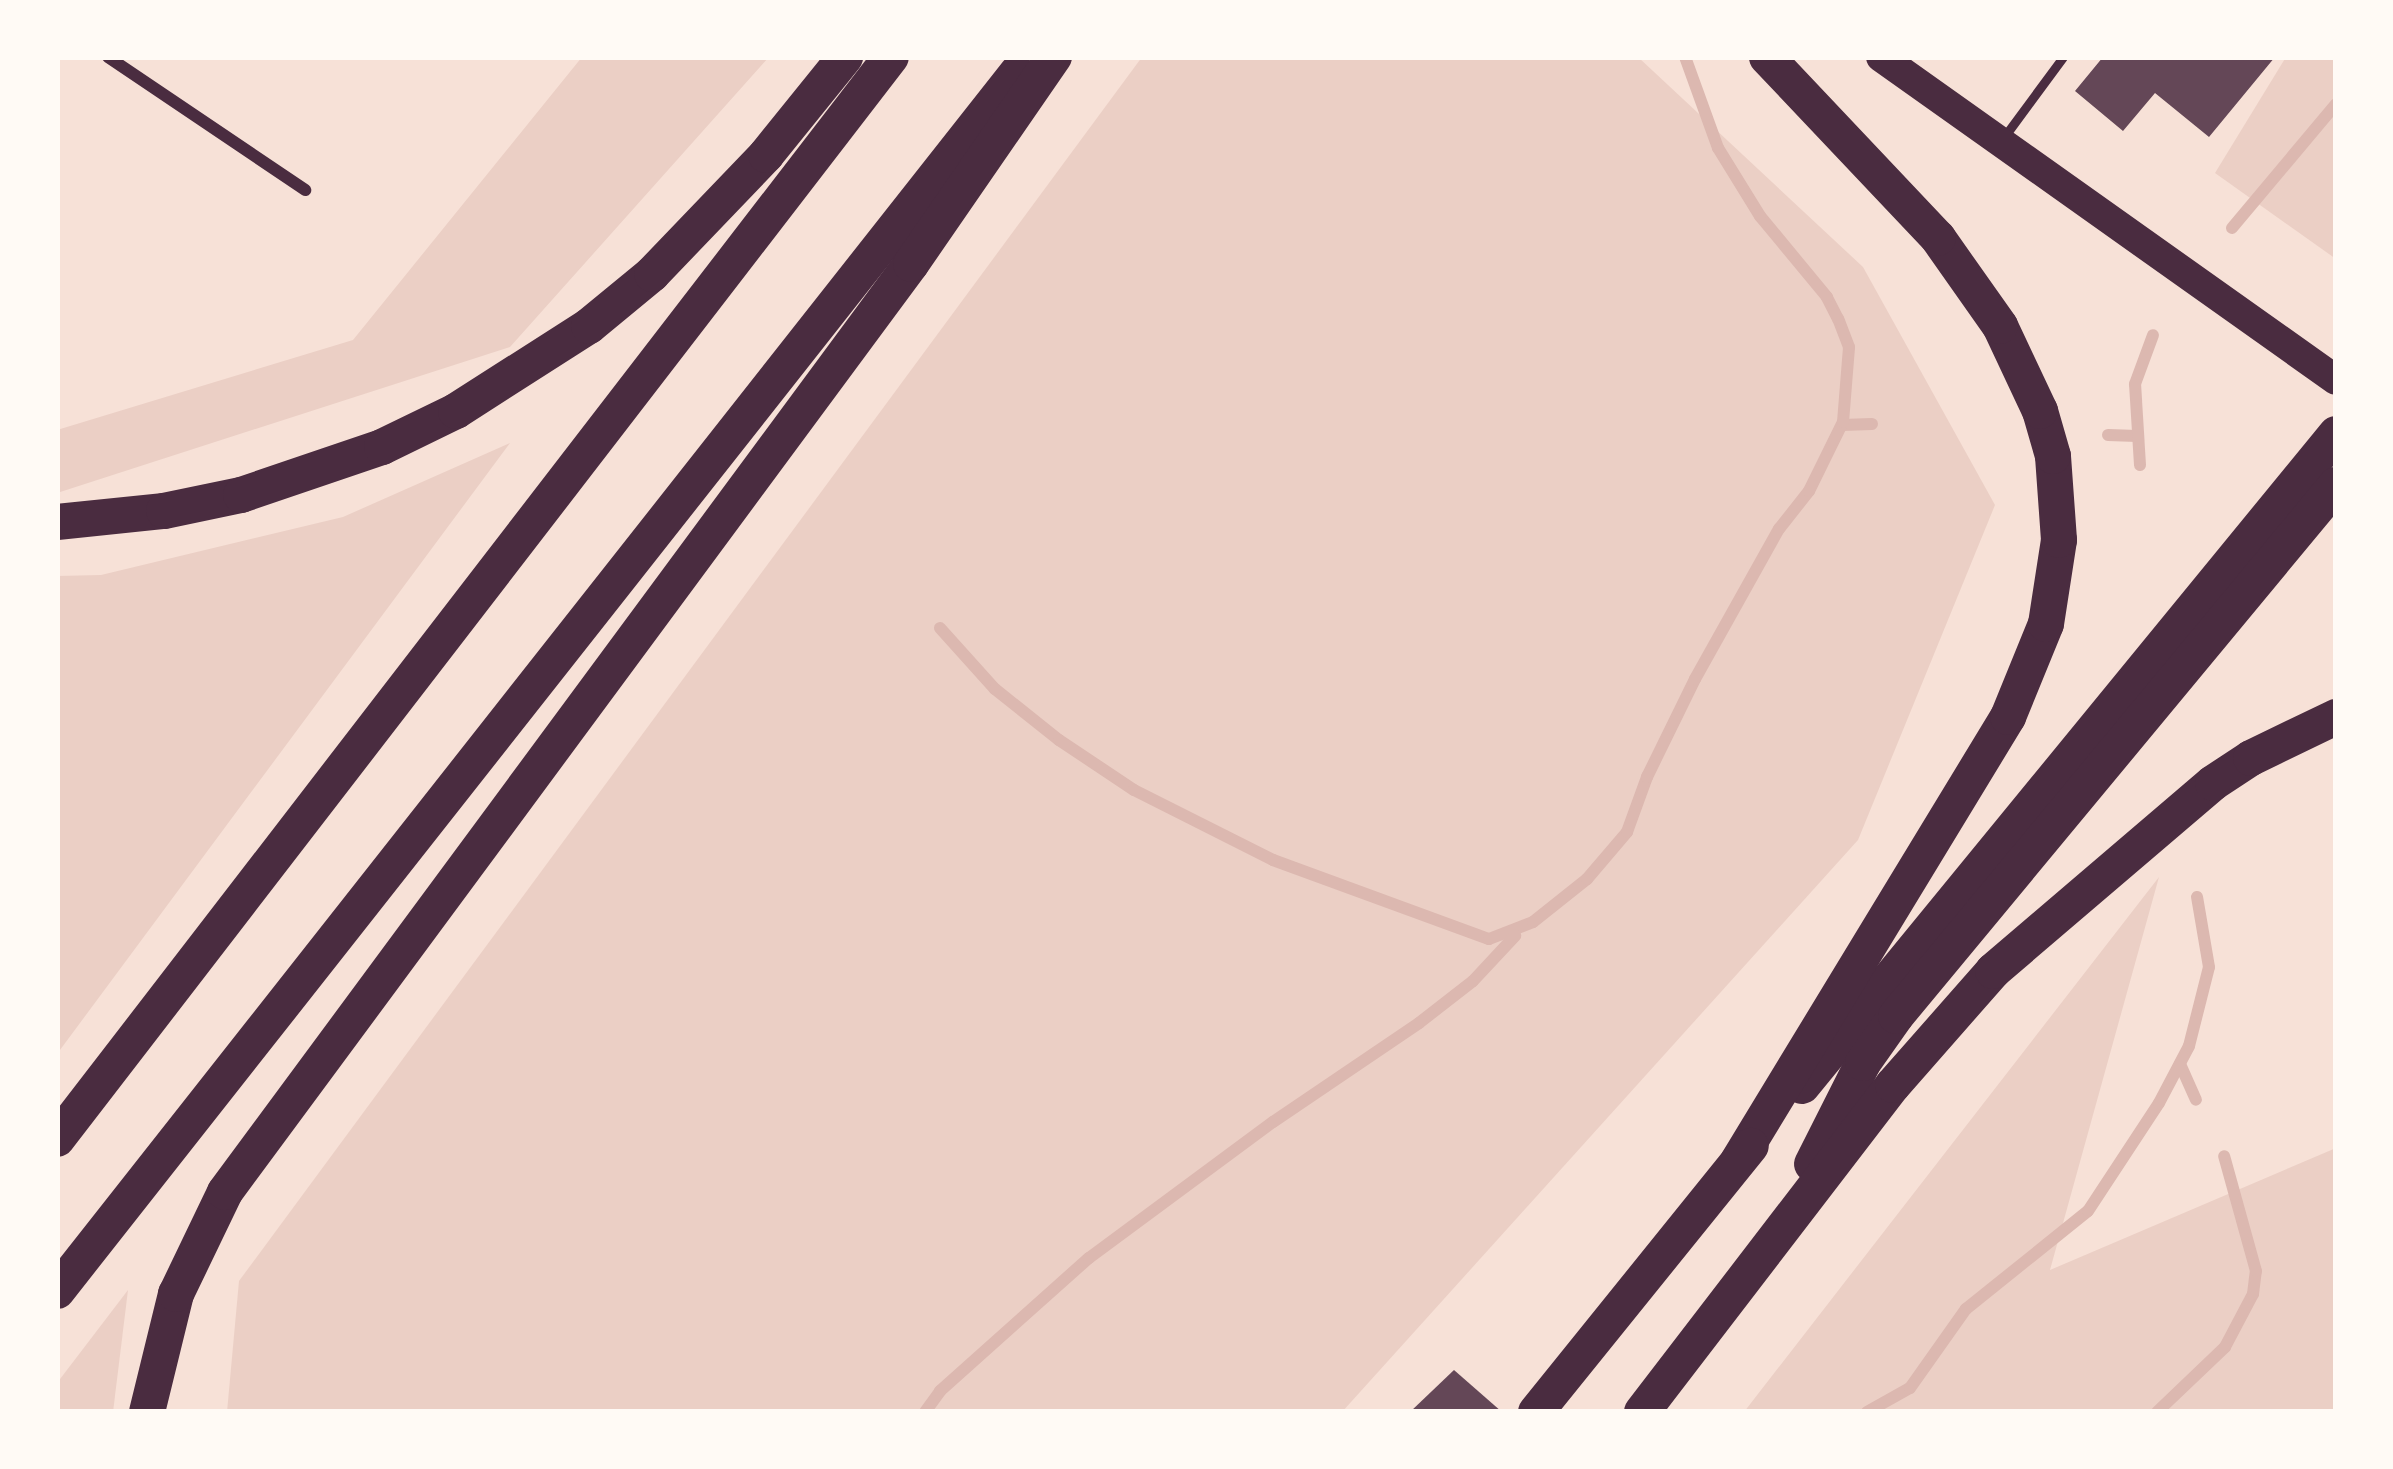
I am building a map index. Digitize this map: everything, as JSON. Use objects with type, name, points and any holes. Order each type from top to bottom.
[{"type":"highway","points":[[57,522],[164,511],[241,496],[382,447],[473,401],[589,326],[652,274],[766,155],[845,57]]},
{"type":"highway","points":[[57,1139],[891,57]]},
{"type":"highway","points":[[57,1291],[1029,57]]},
{"type":"highway","points":[[148,1412],[176,1294],[224,1192],[911,265],[1054,57]]},
{"type":"highway","points":[[1738,1161],[2008,717],[2046,625],[2060,540],[2053,456],[2040,411],[2000,326],[1938,238],[1767,57]]},
{"type":"highway","points":[[1770,1248],[1863,1063],[2296,508],[2336,434]]},
{"type":"highway","points":[[1536,1412],[1738,1161],[2296,508],[2336,485]]},
{"type":"highway","points":[[1642,1412],[1892,1085],[1993,970],[2213,784],[2291,736],[2336,717]]},
{"type":"main road","points":[[1882,57],[2336,380]]},
{"type":"street","points":[[108,57],[305,190]]},
{"type":"lane","points":[[2001,142],[2063,57]]},
{"type":"shaded area","points":[[582,57],[769,57],[510,347],[57,493],[57,430],[353,340]]},
{"type":"shaded area","points":[[1142,57],[1638,57],[1863,267],[1995,505],[1858,840],[1342,1412],[227,1412],[239,1281]]},
{"type":"shaded area","points":[[2286,57],[2336,57],[2336,259],[2215,173]]},
{"type":"shaded area","points":[[510,443],[57,1054],[57,576],[101,575],[343,517]]},
{"type":"shaded area","points":[[2159,877],[2050,1270],[2336,1148],[2336,1412],[1744,1412]]},
{"type":"shaded area","points":[[128,1290],[113,1412],[57,1412],[57,1383]]},
{"type":"building","points":[[2103,57],[2275,57],[2209,137],[2155,93],[2123,131],[2075,91]]},
{"type":"building","points":[[1454,1370],[1502,1412],[1410,1412]]},
{"type":"waterway","points":[[940,628],[995,689],[1059,740],[1134,790],[1273,860],[1489,939],[1533,922],[1587,879],[1627,832],[1647,777],[1695,679],[1779,529],[1809,491],[1843,422],[1849,347],[1838,319],[1827,297],[1760,216],[1718,148],[1685,57]]},
{"type":"waterway","points":[[2232,228],[2336,104]]},
{"type":"waterway","points":[[2140,465],[2135,384],[2153,335]]},
{"type":"waterway","points":[[1842,425],[1872,424]]},
{"type":"waterway","points":[[2108,435],[2137,436]]},
{"type":"waterway","points":[[1867,1412],[1910,1388],[1966,1309],[2088,1211],[2159,1103],[2189,1046],[2209,967],[2197,897]]},
{"type":"waterway","points":[[925,1412],[940,1391],[1089,1258],[1273,1122],[1419,1023],[1473,981],[1515,936]]},
{"type":"waterway","points":[[2180,1064],[2196,1100]]},
{"type":"waterway","points":[[2157,1412],[2225,1347],[2253,1294],[2256,1271],[2224,1156]]}]
